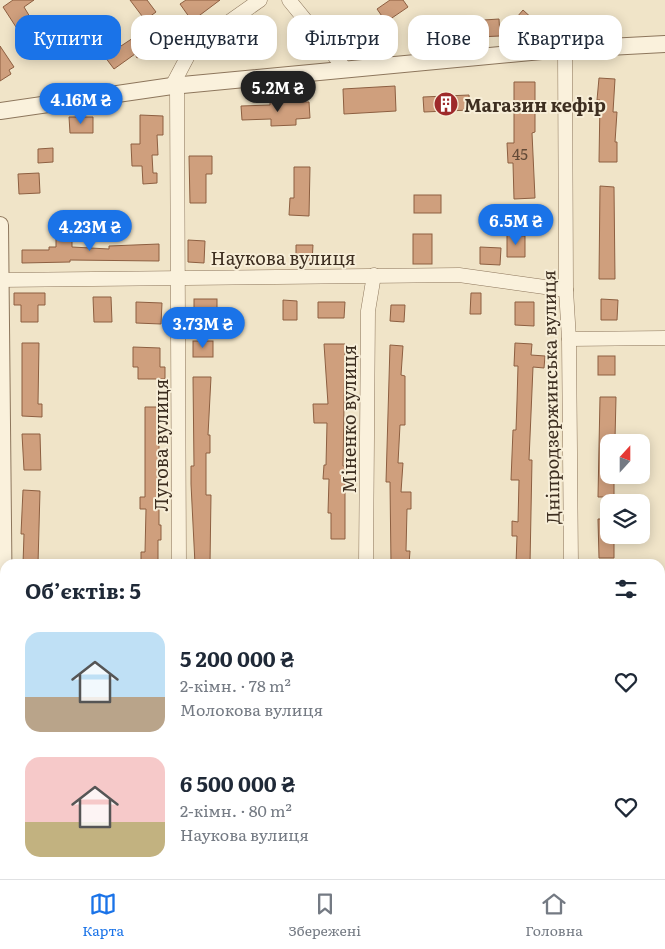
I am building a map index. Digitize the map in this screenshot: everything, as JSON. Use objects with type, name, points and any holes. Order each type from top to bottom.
[{"type":"street","points":[[175,86],[192,48],[260,0]]},
{"type":"street","points":[[289,0],[346,70]]},
{"type":"street","points":[[622,46],[665,44]]},
{"type":"street","points":[[0,111],[175,86],[499,55]]},
{"type":"street","name":"Дніпродзержинська вулиця","points":[[565,60],[566,290],[569,339],[571,559]]},
{"type":"street","name":"Лугова вулиця","points":[[175,86],[179,559]]},
{"type":"street","points":[[0,225],[4,559]]},
{"type":"street","name":"Міненко вулиця","points":[[366,559],[368,311],[374,275]]},
{"type":"street","name":"Наукова вулиця","points":[[1,280],[459,275],[566,290]]},
{"type":"street","points":[[569,339],[665,338]]},
{"type":"building","points":[[13,0],[34,0],[24,7],[29,15],[15,15],[15,25],[3,7]]},
{"type":"building","points":[[130,0],[147,0],[156,12],[152,15],[141,15]]},
{"type":"building","points":[[186,0],[220,0],[200,15],[188,15],[180,4]]},
{"type":"building","points":[[390,0],[403,0],[408,7],[396,15],[381,15],[377,9]]},
{"type":"building","points":[[523,10],[528,15],[519,15]]},
{"type":"building","points":[[499,19],[499,36],[489,36],[489,20]]},
{"type":"building","points":[[131,39],[131,57],[114,69],[107,60],[121,60],[121,46]]},
{"type":"building","points":[[0,46],[14,67],[9,70],[11,74],[0,81]]},
{"type":"building","points":[[599,78],[615,79],[613,112],[617,112],[615,142],[617,142],[617,162],[599,162],[600,100],[597,100]]},
{"type":"building","points":[[514,82],[535,82],[535,132],[532,133],[535,198],[514,199],[513,163],[508,163],[507,143],[514,143]]},
{"type":"building","points":[[395,86],[396,111],[344,114],[343,89]]},
{"type":"building","name":"Магазин кефір","points":[[469,95],[470,110],[424,112],[423,97]]},
{"type":"building","points":[[270,102],[309,102],[310,118],[296,119],[296,125],[271,126],[271,119],[242,120],[241,106],[270,105]]},
{"type":"building","points":[[140,115],[163,116],[163,135],[157,135],[158,155],[152,155],[153,173],[157,173],[157,183],[143,184],[142,166],[132,166],[131,144],[140,144]]},
{"type":"building","points":[[69,117],[93,117],[93,133],[70,133]]},
{"type":"building","points":[[53,148],[53,162],[38,163],[38,149]]},
{"type":"building","points":[[189,156],[212,156],[212,174],[206,174],[206,203],[190,203]]},
{"type":"building","points":[[294,167],[310,167],[309,216],[289,215],[290,198],[294,198]]},
{"type":"building","points":[[39,173],[40,193],[19,194],[18,174]]},
{"type":"building","points":[[600,186],[614,187],[615,279],[599,279]]},
{"type":"building","points":[[414,195],[441,195],[441,213],[414,213]]},
{"type":"building","points":[[56,230],[72,230],[72,247],[109,249],[109,246],[159,244],[159,261],[70,260],[70,262],[22,263],[22,250],[49,250],[49,247],[56,247]]},
{"type":"building","points":[[413,234],[432,234],[432,264],[413,264]]},
{"type":"building","points":[[507,235],[525,236],[525,257],[507,257]]},
{"type":"building","points":[[188,240],[205,241],[204,263],[188,262]]},
{"type":"building","points":[[296,245],[313,245],[312,262],[296,261]]},
{"type":"building","points":[[480,247],[501,248],[500,265],[480,264]]},
{"type":"building","points":[[14,293],[45,293],[45,305],[38,305],[38,322],[21,322],[21,305],[14,305]]},
{"type":"building","points":[[471,293],[481,293],[481,314],[470,314]]},
{"type":"building","points":[[93,297],[111,297],[112,322],[94,322]]},
{"type":"building","points":[[194,299],[217,299],[217,317],[194,317]]},
{"type":"building","points":[[601,299],[618,300],[617,320],[601,320]]},
{"type":"building","points":[[283,300],[297,301],[297,320],[283,320]]},
{"type":"building","points":[[136,302],[162,303],[161,324],[136,323]]},
{"type":"building","points":[[318,302],[345,302],[344,318],[318,318]]},
{"type":"building","points":[[515,302],[534,302],[534,326],[515,325]]},
{"type":"building","points":[[391,305],[405,305],[404,322],[390,321]]},
{"type":"building","points":[[193,341],[213,341],[213,357],[193,357]]},
{"type":"building","points":[[22,343],[39,343],[38,404],[42,404],[42,417],[22,416]]},
{"type":"building","points":[[515,343],[532,344],[531,355],[545,356],[544,368],[533,367],[529,460],[532,460],[530,559],[516,559],[517,536],[512,536],[512,521],[518,522],[519,480],[511,480],[513,430],[516,430],[518,366],[514,366]]},
{"type":"building","points":[[324,344],[345,344],[343,466],[345,466],[345,539],[331,539],[331,513],[328,513],[329,479],[323,479],[324,465],[326,465],[327,423],[314,423],[313,404],[328,404]]},
{"type":"building","points":[[390,345],[403,346],[401,375],[405,376],[405,425],[400,425],[398,463],[403,463],[401,492],[411,492],[411,509],[407,509],[406,551],[410,551],[409,559],[391,559],[390,482],[386,482]]},
{"type":"building","points":[[133,347],[160,348],[160,367],[165,367],[165,379],[138,379],[138,367],[133,367]]},
{"type":"building","points":[[598,356],[615,356],[615,375],[598,375]]},
{"type":"building","points":[[193,377],[211,377],[208,435],[210,435],[210,453],[206,453],[206,495],[211,495],[210,559],[195,559],[191,484],[191,466],[194,466]]},
{"type":"building","points":[[600,397],[616,397],[615,434],[600,434],[600,484],[614,484],[614,494],[600,494],[600,497],[598,497]]},
{"type":"building","points":[[145,407],[159,407],[159,525],[161,525],[161,540],[158,540],[158,559],[141,559],[141,552],[145,552],[146,509],[140,509],[140,497],[145,497]]},
{"type":"building","points":[[22,434],[40,434],[41,470],[24,470]]},
{"type":"building","points":[[23,490],[40,491],[38,559],[23,559],[24,534],[21,534]]},
{"type":"building","points":[[598,519],[600,519],[600,544],[614,544],[614,558],[599,558]]},
{"type":"place","name":"Магазин кефір","points":[[446,104]]}]
